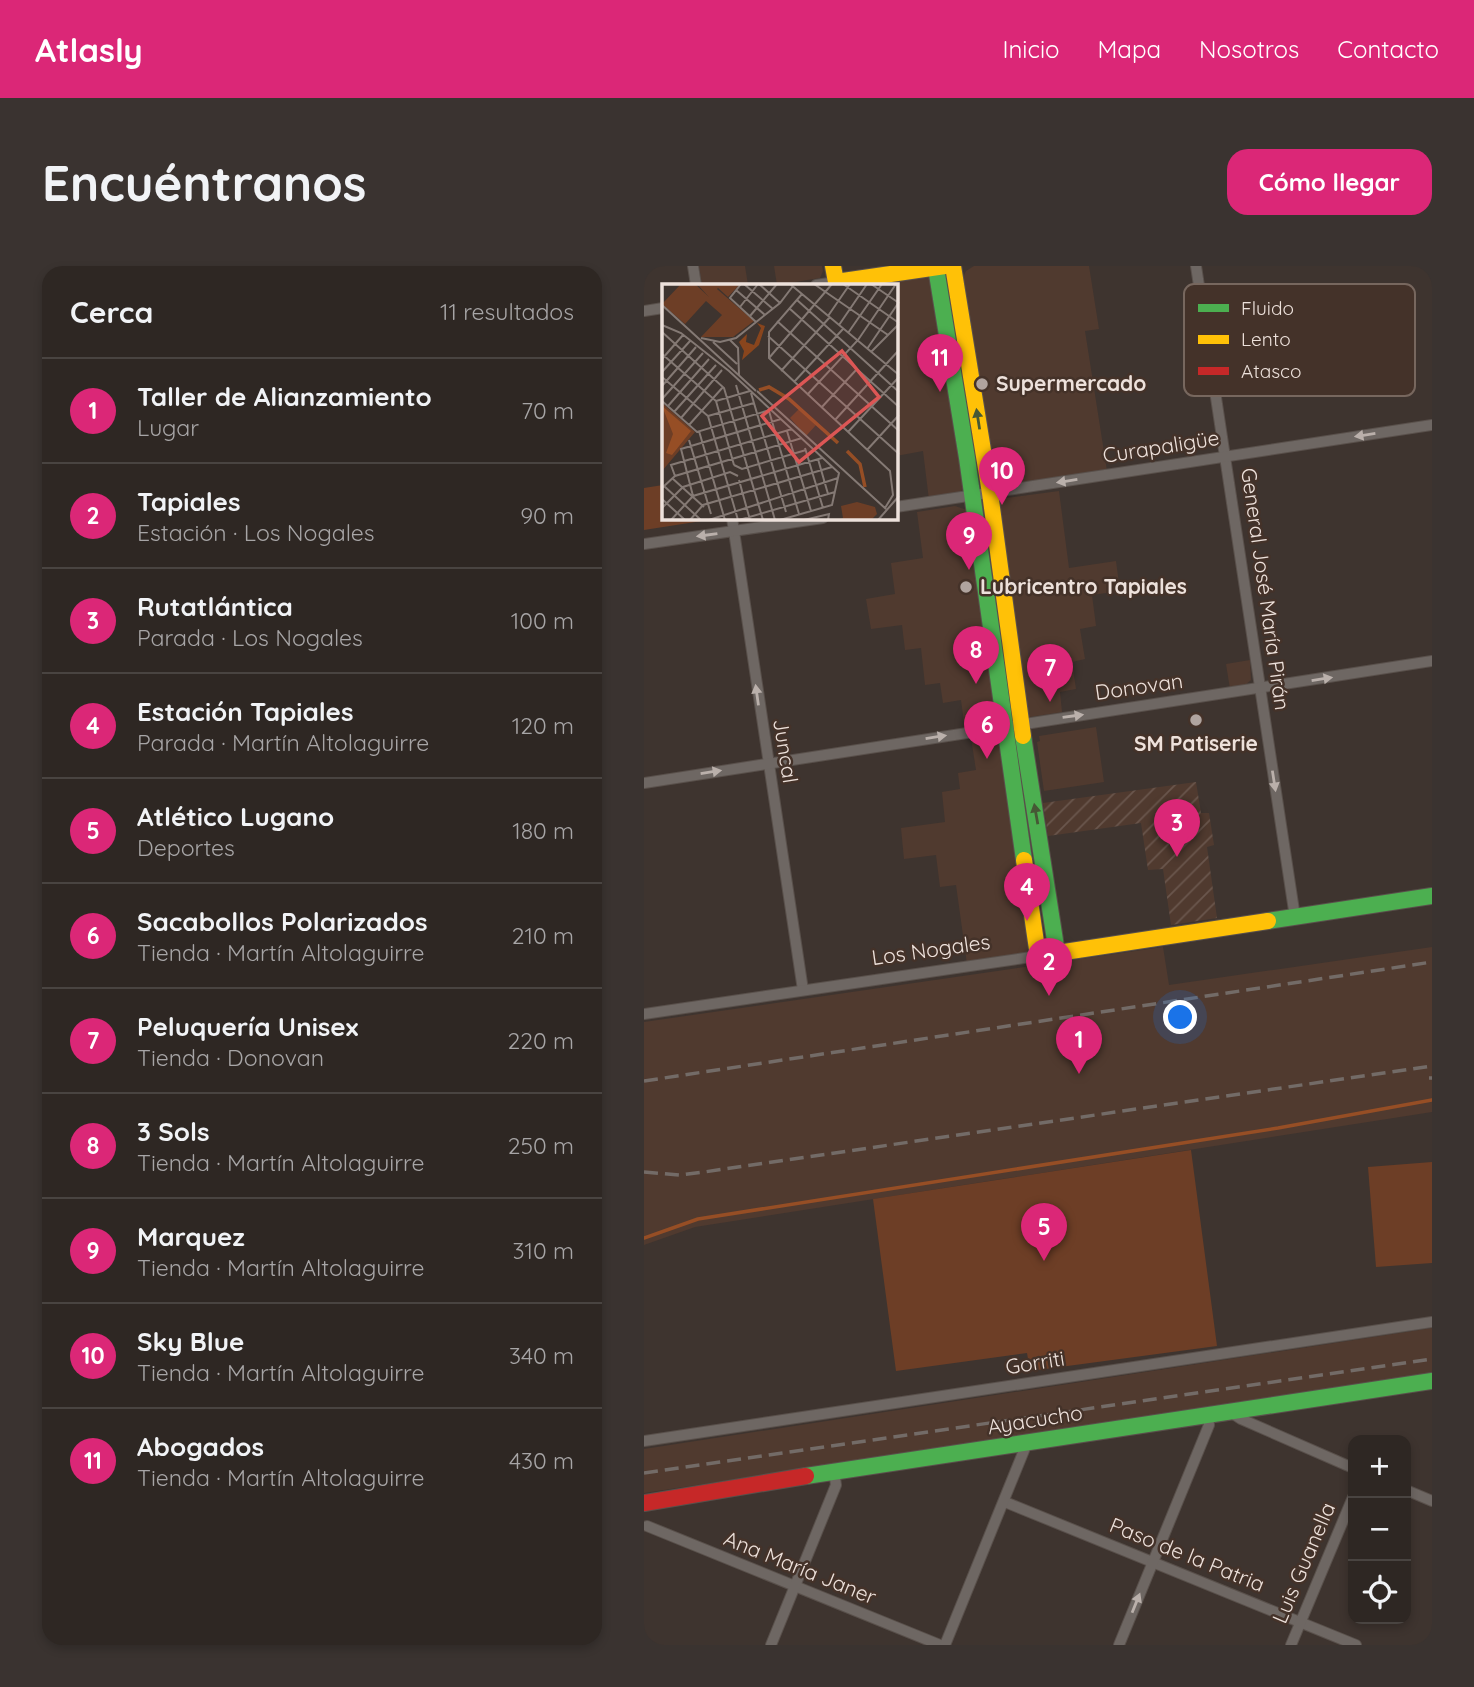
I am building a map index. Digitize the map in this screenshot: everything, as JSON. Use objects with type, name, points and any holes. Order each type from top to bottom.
[{"type":"street","points":[[693,266],[696,284]]},
{"type":"street","name":"General José María Pirán","points":[[1196,266],[1199,284]]},
{"type":"street","points":[[818,284],[835,274],[946,267]]},
{"type":"street","points":[[946,267],[990,493],[1038,956]]},
{"type":"street","points":[[946,267],[972,496],[1057,953]]},
{"type":"street","points":[[644,311],[662,308]]},
{"type":"street","name":"General José María Pirán","points":[[1216,396],[1295,917]]},
{"type":"street","name":"Curapaligüe","points":[[898,507],[1432,425]]},
{"type":"street","name":"Juncal","points":[[732,520],[803,990]]},
{"type":"street","points":[[644,544],[809,520]]},
{"type":"street","name":"Donovan","points":[[644,783],[1432,661]]},
{"type":"street","name":"Los Nogales","points":[[644,1014],[1432,896]]},
{"type":"street","name":"Gorriti","points":[[644,1441],[1432,1322]]},
{"type":"street","name":"Ayacucho","points":[[648,1502],[834,1471],[1432,1381]]},
{"type":"street","points":[[1229,1411],[1241,1419],[1348,1466]]},
{"type":"street","points":[[1119,1645],[1209,1425],[1208,1414]]},
{"type":"street","points":[[942,1645],[1005,1502],[1027,1443]]},
{"type":"street","points":[[771,1645],[836,1485],[834,1471]]},
{"type":"street","points":[[1411,1492],[1432,1501]]},
{"type":"street","name":"Luis Guanella","points":[[1291,1645],[1353,1498]]},
{"type":"street","points":[[645,1529],[648,1502]]},
{"type":"street","name":"Paso de la Patria","points":[[1005,1502],[1356,1645]]},
{"type":"street","name":"Ana María Janer","points":[[645,1529],[942,1645]]},
{"type":"shaded area","points":[[699,266],[745,266],[748,284],[702,284]]},
{"type":"shaded area","points":[[774,266],[822,266],[820,278],[777,284]]},
{"type":"shaded area","points":[[974,266],[1089,266],[1099,329],[1085,331],[1107,471],[997,488],[962,280],[966,271]]},
{"type":"shaded area","points":[[930,276],[964,486],[960,493],[929,500],[923,451],[898,456],[898,284],[881,284],[880,281]]},
{"type":"shaded area","points":[[662,485],[662,520],[708,520],[644,530],[644,488]]},
{"type":"shaded area","points":[[1059,491],[1069,568],[1116,561],[1120,591],[1092,595],[1096,626],[1080,629],[1085,659],[1072,662],[1076,689],[1060,692],[1062,712],[1030,717],[1027,715],[998,499]]},
{"type":"shaded area","points":[[955,506],[967,510],[998,720],[992,725],[965,730],[961,700],[943,703],[940,683],[925,685],[921,648],[905,650],[902,625],[871,629],[866,599],[895,594],[891,563],[923,558],[917,512]]},
{"type":"shaded area","points":[[1250,660],[1251,680],[1244,686],[1230,689],[1226,664]]},
{"type":"shaded area","points":[[1096,727],[1104,782],[1044,791],[1037,742],[1040,741],[1039,736]]},
{"type":"shaded area","points":[[991,735],[1001,739],[1030,953],[967,964],[956,885],[940,887],[936,855],[904,859],[901,828],[945,822],[942,792],[960,789],[958,773],[976,770],[971,738]]},
{"type":"shaded area","points":[[1196,782],[1201,813],[1209,813],[1214,845],[1207,847],[1217,918],[1171,925],[1163,869],[1148,870],[1141,823],[1048,836],[1043,803]]},
{"type":"shaded area","points":[[1163,947],[1169,985],[1432,947],[1432,1112],[695,1227],[644,1245],[644,1022]]},
{"type":"shaded area","points":[[1191,1150],[1217,1346],[1030,1371],[1027,1353],[896,1371],[873,1199]]},
{"type":"shaded area","points":[[1432,1162],[1432,1263],[1376,1267],[1368,1167]]},
{"type":"shaded area","points":[[1432,1328],[1432,1375],[644,1493],[644,1449]]},
{"type":"waterway","points":[[644,1238],[698,1219],[1278,1128],[1432,1100]]},
{"type":"railway","points":[[644,1081],[1432,962]]},
{"type":"railway","points":[[644,1172],[680,1175],[704,1172],[1432,1066]]},
{"type":"railway","points":[[644,1473],[1432,1359]]},
{"type":"traffic: fast","points":[[936,268],[967,458],[1024,860]]},
{"type":"traffic: fast","points":[[1023,736],[1057,953]]},
{"type":"traffic: fast","points":[[1268,921],[1432,896]]},
{"type":"traffic: fast","points":[[806,1476],[1432,1381]]},
{"type":"traffic: slow","points":[[833,266],[836,282],[945,266]]},
{"type":"traffic: slow","points":[[953,266],[990,493],[1023,736]]},
{"type":"traffic: slow","points":[[1024,860],[1038,956],[1268,921]]},
{"type":"traffic: jam","points":[[644,1503],[806,1476]]},
{"type":"place","name":"Supermercado","points":[[982,384]]},
{"type":"place","name":"Abogados","points":[[940,392]]},
{"type":"place","name":"Sky Blue","points":[[1002,505]]},
{"type":"place","name":"Marquez","points":[[969,570]]},
{"type":"place","name":"Lubricentro Tapiales","points":[[966,587]]},
{"type":"place","name":"3 Sols","points":[[976,684]]},
{"type":"place","name":"Peluquería Unisex","points":[[1050,702]]},
{"type":"place","name":"SM Patiserie","points":[[1196,720]]},
{"type":"place","name":"Sacabollos Polarizados","points":[[987,759]]},
{"type":"place","name":"Rutatlántica","points":[[1177,857]]},
{"type":"place","name":"Estación Tapiales","points":[[1027,921]]},
{"type":"place","name":"Tapiales","points":[[1049,996]]},
{"type":"place","name":"Taller de Alianzamiento","points":[[1079,1074]]},
{"type":"place","name":"Atlético Lugano","points":[[1044,1261]]}]
